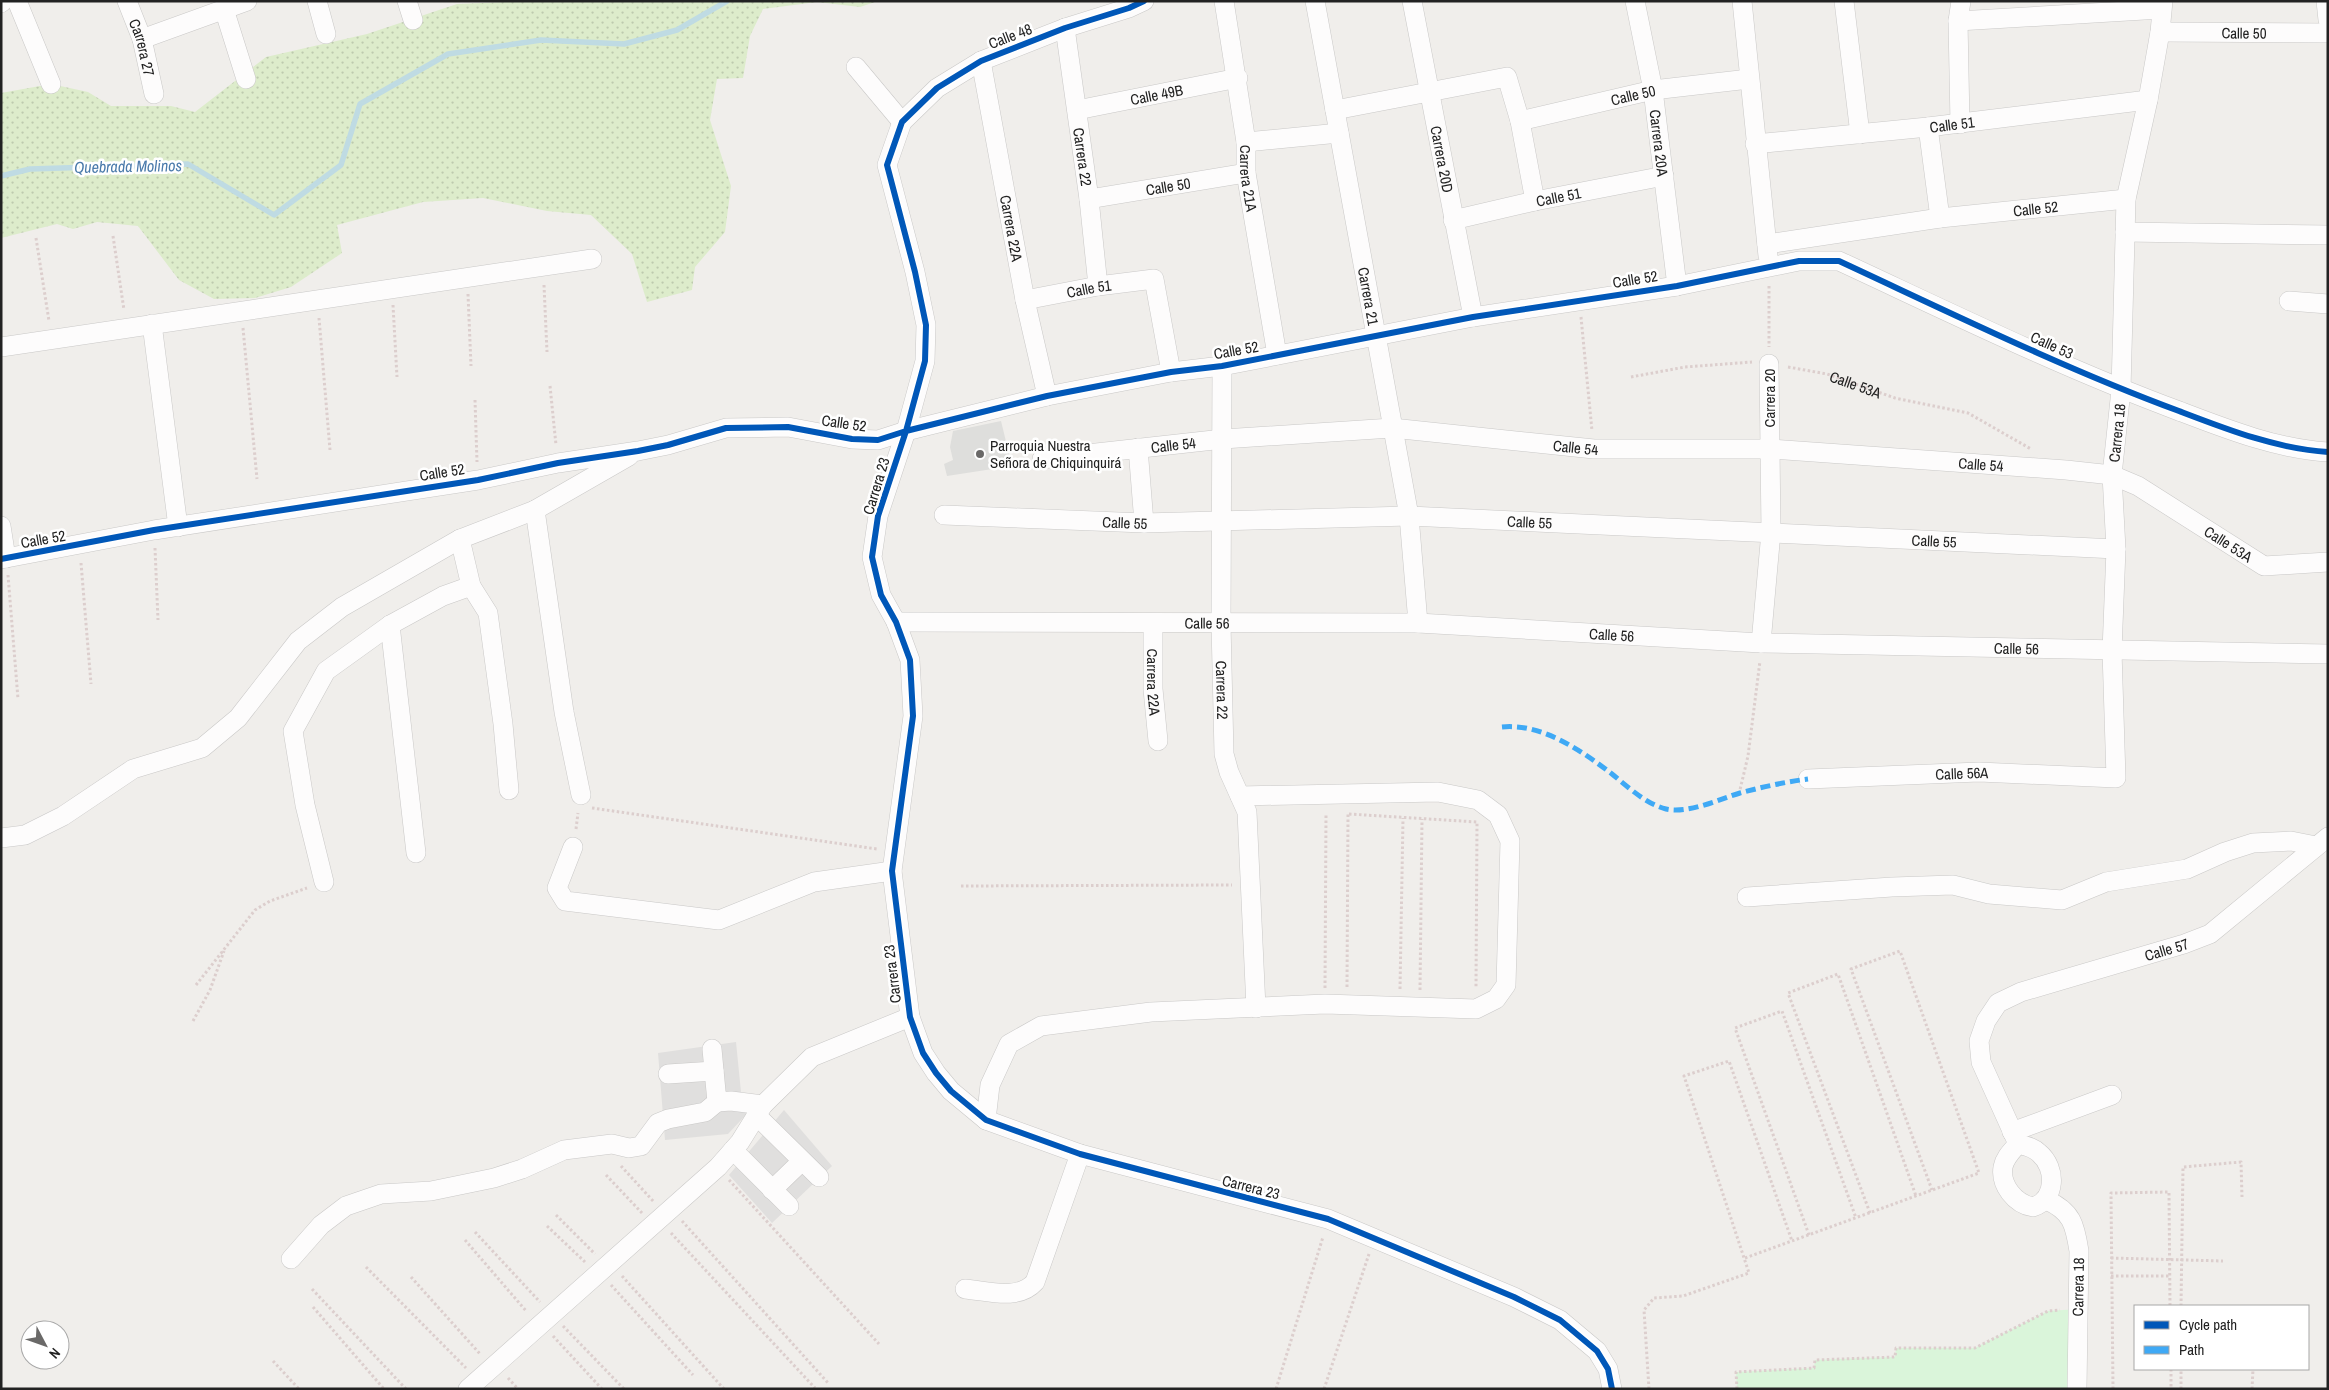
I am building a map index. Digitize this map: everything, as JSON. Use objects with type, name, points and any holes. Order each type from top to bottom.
[{"type":"street","points":[[17,1],[51,84]]},
{"type":"street","name":"Carrera 27","points":[[127,1],[142,40],[154,94]]},
{"type":"street","points":[[142,40],[247,1]]},
{"type":"street","points":[[317,1],[326,34]]},
{"type":"street","points":[[407,1],[413,20]]},
{"type":"street","name":"Calle 48","points":[[902,122],[937,88],[981,61],[1065,28],[1130,8],[1144,1]]},
{"type":"street","name":"Carrera 21A","points":[[1224,1],[1238,78],[1246,142],[1246,173],[1277,355]]},
{"type":"street","name":"Carrera 21","points":[[1315,1],[1409,516],[1418,623]]},
{"type":"street","name":"Carrera 20D","points":[[1412,1],[1473,318]]},
{"type":"street","name":"Carrera 20A","points":[[1636,1],[1653,90],[1677,286]]},
{"type":"street","points":[[1742,1],[1769,268]]},
{"type":"street","points":[[1844,1],[1860,134]]},
{"type":"street","points":[[1960,124],[1958,20],[1961,1]]},
{"type":"street","points":[[2326,1],[2328,20]]},
{"type":"street","points":[[1958,20],[2073,7],[2162,5]]},
{"type":"street","name":"Carrera 18","points":[[2116,778],[2112,651],[2116,549],[2112,475],[2121,390],[2126,199],[2148,100],[2160,32],[2162,5]]},
{"type":"street","points":[[224,9],[246,79]]},
{"type":"street","name":"Carrera 22","points":[[1065,28],[1089,199],[1098,286]]},
{"type":"street","name":"Calle 50","points":[[2160,32],[2328,33]]},
{"type":"street","name":"Carrera 22A","points":[[981,61],[1025,300],[1047,396]]},
{"type":"street","points":[[856,67],[902,122]]},
{"type":"street","points":[[1335,110],[1507,77],[1520,121],[1534,201]]},
{"type":"street","name":"Calle 49B","points":[[1077,110],[1238,78]]},
{"type":"street","name":"Calle 50","points":[[1520,121],[1653,90],[1749,79]]},
{"type":"street","name":"Calle 51","points":[[1755,144],[1960,124],[2148,100]]},
{"type":"street","name":"Carrera 23","points":[[902,122],[887,165],[915,272],[926,325],[925,361],[906,431],[878,516],[872,557],[881,595],[896,622],[910,660],[913,716],[892,871],[910,1017],[923,1053],[950,1091],[986,1120],[1080,1154],[1328,1219],[1374,1240],[1514,1297],[1560,1320],[1597,1351],[1608,1369],[1612,1389]]},
{"type":"street","points":[[1928,127],[1940,218]]},
{"type":"street","points":[[1246,142],[1339,133]]},
{"type":"street","name":"Calle 50","points":[[1089,199],[1246,173]]},
{"type":"street","name":"Calle 51","points":[[1453,220],[1534,201],[1664,176]]},
{"type":"street","name":"Calle 52","points":[[1767,244],[1940,218],[2126,199]]},
{"type":"street","points":[[2125,232],[2328,235]]},
{"type":"street","points":[[1,348],[592,259]]},
{"type":"street","name":"Calle 53","points":[[1769,268],[1799,261],[1838,262],[2121,390],[2212,423],[2290,448],[2328,452]]},
{"type":"street","name":"Calle 52","points":[[4,559],[154,530],[478,480],[558,463],[638,451],[668,445],[726,428],[788,426],[852,439],[878,440],[906,431],[1047,396],[1171,372],[1222,366],[1473,318],[1677,286],[1769,268]]},
{"type":"street","name":"Calle 51","points":[[1025,300],[1098,286],[1154,279],[1171,372]]},
{"type":"street","points":[[2289,300],[2328,304]]},
{"type":"street","points":[[152,324],[178,527]]},
{"type":"street","name":"Carrera 20","points":[[1761,643],[1771,532],[1769,364]]},
{"type":"street","name":"Carrera 22","points":[[1222,366],[1223,520],[1221,624],[1224,754],[1229,772],[1247,812],[1256,1008]]},
{"type":"street","name":"Calle 54","points":[[1042,459],[1222,439],[1392,428],[1594,449],[1770,450],[2066,470],[2112,475]]},
{"type":"street","points":[[1138,448],[1144,523]]},
{"type":"street","points":[[1,838],[25,834],[63,816],[133,769],[202,748],[238,718],[298,641],[342,607],[460,539],[535,510],[638,451]]},
{"type":"street","name":"Calle 53A","points":[[2112,475],[2138,486],[2264,566],[2328,562]]},
{"type":"street","points":[[535,510],[564,712],[583,803]]},
{"type":"street","name":"Calle 55","points":[[944,515],[1144,523],[1409,516],[2116,549]]},
{"type":"street","points":[[1,526],[4,559]]},
{"type":"street","points":[[460,539],[471,586],[488,613],[504,724],[509,790]]},
{"type":"street","points":[[324,882],[305,805],[293,731],[326,671],[390,625],[442,596],[471,586]]},
{"type":"street","name":"Calle 56","points":[[896,622],[1418,623],[1761,643],[2328,654]]},
{"type":"street","name":"Carrera 22A","points":[[1153,623],[1153,689],[1158,741]]},
{"type":"street","points":[[390,625],[416,853]]},
{"type":"street","name":"Calle 56A","points":[[1808,779],[1979,772],[2116,778]]},
{"type":"street","points":[[986,1120],[990,1084],[1009,1044],[1041,1026],[1151,1012],[1325,1004],[1400,1008],[1476,1009],[1496,999],[1506,985],[1510,841],[1498,815],[1478,800],[1438,792],[1240,796]]},
{"type":"street","points":[[1747,897],[1892,886],[1953,885],[1989,894],[2062,900],[2106,882],[2186,869],[2225,852],[2253,843],[2322,842]]},
{"type":"street","name":"Calle 57","points":[[2015,1138],[1982,1062],[1979,1041],[1986,1021],[1998,1003],[2021,992],[2184,944],[2210,934],[2322,842]]},
{"type":"street","points":[[573,847],[557,888],[565,901],[719,920],[814,882],[892,871]]},
{"type":"street","points":[[479,1379],[718,1167],[733,1150],[760,1110],[812,1057],[910,1017]]},
{"type":"street","points":[[712,1049],[717,1102]]},
{"type":"street","points":[[668,1074],[714,1071]]},
{"type":"street","points":[[2015,1138],[2040,1154],[2048,1164],[2052,1176],[2051,1188],[2046,1200],[2033,1207],[2025,1206],[2009,1193],[2004,1180],[2003,1167],[2015,1138],[2112,1095]]},
{"type":"street","points":[[291,1259],[321,1225],[346,1206],[380,1194],[431,1191],[494,1178],[522,1169],[564,1150],[612,1144],[629,1148],[641,1146],[658,1123],[668,1119],[705,1112],[717,1102],[731,1101],[760,1110],[802,1161],[819,1177]]},
{"type":"street","points":[[733,1150],[788,1206]]},
{"type":"street","points":[[965,1289],[1016,1294],[1028,1291],[1035,1282],[1080,1154]]},
{"type":"street","points":[[772,1190],[802,1161]]},
{"type":"street","name":"Carrera 18","points":[[2046,1200],[2061,1206],[2071,1219],[2079,1251],[2077,1389]]},
{"type":"path","points":[[114,236],[126,328]]},
{"type":"path","points":[[36,238],[52,339]]},
{"type":"path","points":[[543,266],[547,352]]},
{"type":"path","points":[[468,278],[471,366]]},
{"type":"path","points":[[393,289],[397,377]]},
{"type":"path","points":[[318,301],[330,450]]},
{"type":"path","points":[[1579,301],[1594,449]]},
{"type":"path","points":[[242,312],[257,480]]},
{"type":"path","points":[[550,386],[558,463]]},
{"type":"path","points":[[475,400],[478,480]]},
{"type":"path","points":[[154,530],[158,620]]},
{"type":"path","points":[[80,545],[91,684]]},
{"type":"path","points":[[4,559],[18,699]]},
{"type":"path","points":[[1739,794],[1748,756],[1759,674],[1761,643]]},
{"type":"path","points":[[573,847],[583,803],[895,852]]},
{"type":"path","points":[[1318,813],[1334,814]]},
{"type":"path","points":[[1325,1004],[1326,813]]},
{"type":"path","points":[[1341,814],[1477,822],[1476,1009]]},
{"type":"path","points":[[1346,1005],[1348,814]]},
{"type":"path","points":[[1400,1008],[1403,818]]},
{"type":"path","points":[[1420,1008],[1422,819]]},
{"type":"path","points":[[196,985],[255,910],[270,901],[324,882]]},
{"type":"path","points":[[961,886],[1250,885]]},
{"type":"path","points":[[193,1021],[210,990],[224,949]]},
{"type":"path","points":[[1745,1258],[1870,1213],[1932,1190],[1979,1172],[1900,951],[1851,969],[1932,1190]]},
{"type":"path","points":[[1870,1213],[1788,992],[1838,974],[1916,1196]]},
{"type":"path","points":[[1809,1235],[1735,1028],[1782,1011],[1856,1218]]},
{"type":"path","points":[[1649,1389],[1644,1310],[1654,1298],[1683,1296],[1749,1274],[1684,1076],[1729,1061],[1792,1241]]},
{"type":"path","points":[[2182,1305],[2183,1167],[2241,1162],[2242,1197]]},
{"type":"path","points":[[619,1163],[662,1218],[815,1388]]},
{"type":"path","points":[[718,1167],[878,1344]]},
{"type":"path","points":[[606,1175],[662,1218],[829,1384]]},
{"type":"path","points":[[2113,1389],[2111,1193],[2170,1192],[2170,1305]]},
{"type":"path","points":[[556,1216],[604,1269],[693,1375]]},
{"type":"path","points":[[1276,1389],[1328,1219]]},
{"type":"path","points":[[548,1226],[604,1269],[724,1389]]},
{"type":"path","points":[[475,1232],[544,1321],[602,1389]]},
{"type":"path","points":[[466,1240],[544,1321],[624,1389]]},
{"type":"path","points":[[1324,1389],[1374,1240]]},
{"type":"path","points":[[2111,1258],[2182,1258],[2223,1261]]},
{"type":"path","points":[[366,1267],[479,1379]]},
{"type":"path","points":[[2111,1276],[2170,1276]]},
{"type":"path","points":[[411,1277],[479,1379]]},
{"type":"path","points":[[312,1289],[406,1389]]},
{"type":"path","points":[[313,1308],[384,1389]]},
{"type":"path","points":[[1737,1389],[1736,1372],[1814,1368],[1815,1360],[1895,1357],[1896,1348],[1975,1348],[2048,1311],[2078,1309]]},
{"type":"path","points":[[273,1361],[299,1389]]},
{"type":"path","points":[[2171,1370],[2171,1389]]},
{"type":"path","points":[[2181,1370],[2181,1389]]},
{"type":"path","points":[[2252,1370],[2252,1389]]},
{"type":"shaded area","name":"Parroquia Nuestra Señora de Chiquinquirá","points":[[1001,421],[1012,466],[947,476],[944,464],[953,460],[950,447],[953,431]]},
{"type":"shaded area","points":[[736,1042],[741,1092],[757,1103],[728,1134],[665,1140],[658,1053]]},
{"type":"shaded area","points":[[784,1110],[832,1166],[772,1223],[729,1175]]},
{"type":"green space","points":[[526,1],[878,1],[860,7],[817,2],[763,9],[750,36],[743,78],[717,79],[710,120],[731,186],[725,232],[695,267],[692,290],[647,302],[632,254],[591,215],[547,211],[483,198],[423,202],[337,225],[342,253],[291,287],[255,298],[214,299],[179,280],[138,226],[97,222],[73,229],[57,224],[1,238],[1,93],[51,84],[88,92],[111,106],[171,106],[195,112],[266,57],[367,34],[457,4]]},
{"type":"green space","points":[[2078,1309],[2077,1389],[1737,1389],[1736,1372],[1814,1368],[1815,1360],[1895,1357],[1896,1348],[1975,1348],[2048,1311]]},
{"type":"waterway","name":"Quebrada Molinos","points":[[1,176],[30,169],[188,164],[274,215],[341,165],[360,104],[448,54],[541,40],[624,44],[677,30],[727,1]]},
{"type":"marked path","points":[[1502,727],[1532,729],[1561,740],[1588,756],[1644,799],[1666,809],[1694,808],[1740,793],[1808,779]]},
{"type":"cycle path","points":[[1144,1],[1129,8],[1065,28],[981,61],[937,88],[902,122],[887,165],[915,272],[926,325],[925,361],[906,431],[878,516],[872,557],[881,595],[896,622],[910,660],[913,716],[892,871],[910,1017],[923,1053],[936,1073],[951,1091],[986,1120],[1080,1154],[1328,1219],[1514,1297],[1560,1320],[1597,1351],[1608,1369],[1612,1389]]},
{"type":"cycle path","points":[[1,559],[154,530],[478,480],[558,463],[668,445],[726,428],[788,427],[852,439],[878,440],[906,431],[1047,396],[1171,372],[1222,366],[1473,317],[1677,286],[1799,261],[1839,261],[2093,377],[2215,425],[2290,447],[2328,452]]},
{"type":"place","name":"Parroquia Nuestra Señora de Chiquinquirá","points":[[980,454]]}]
